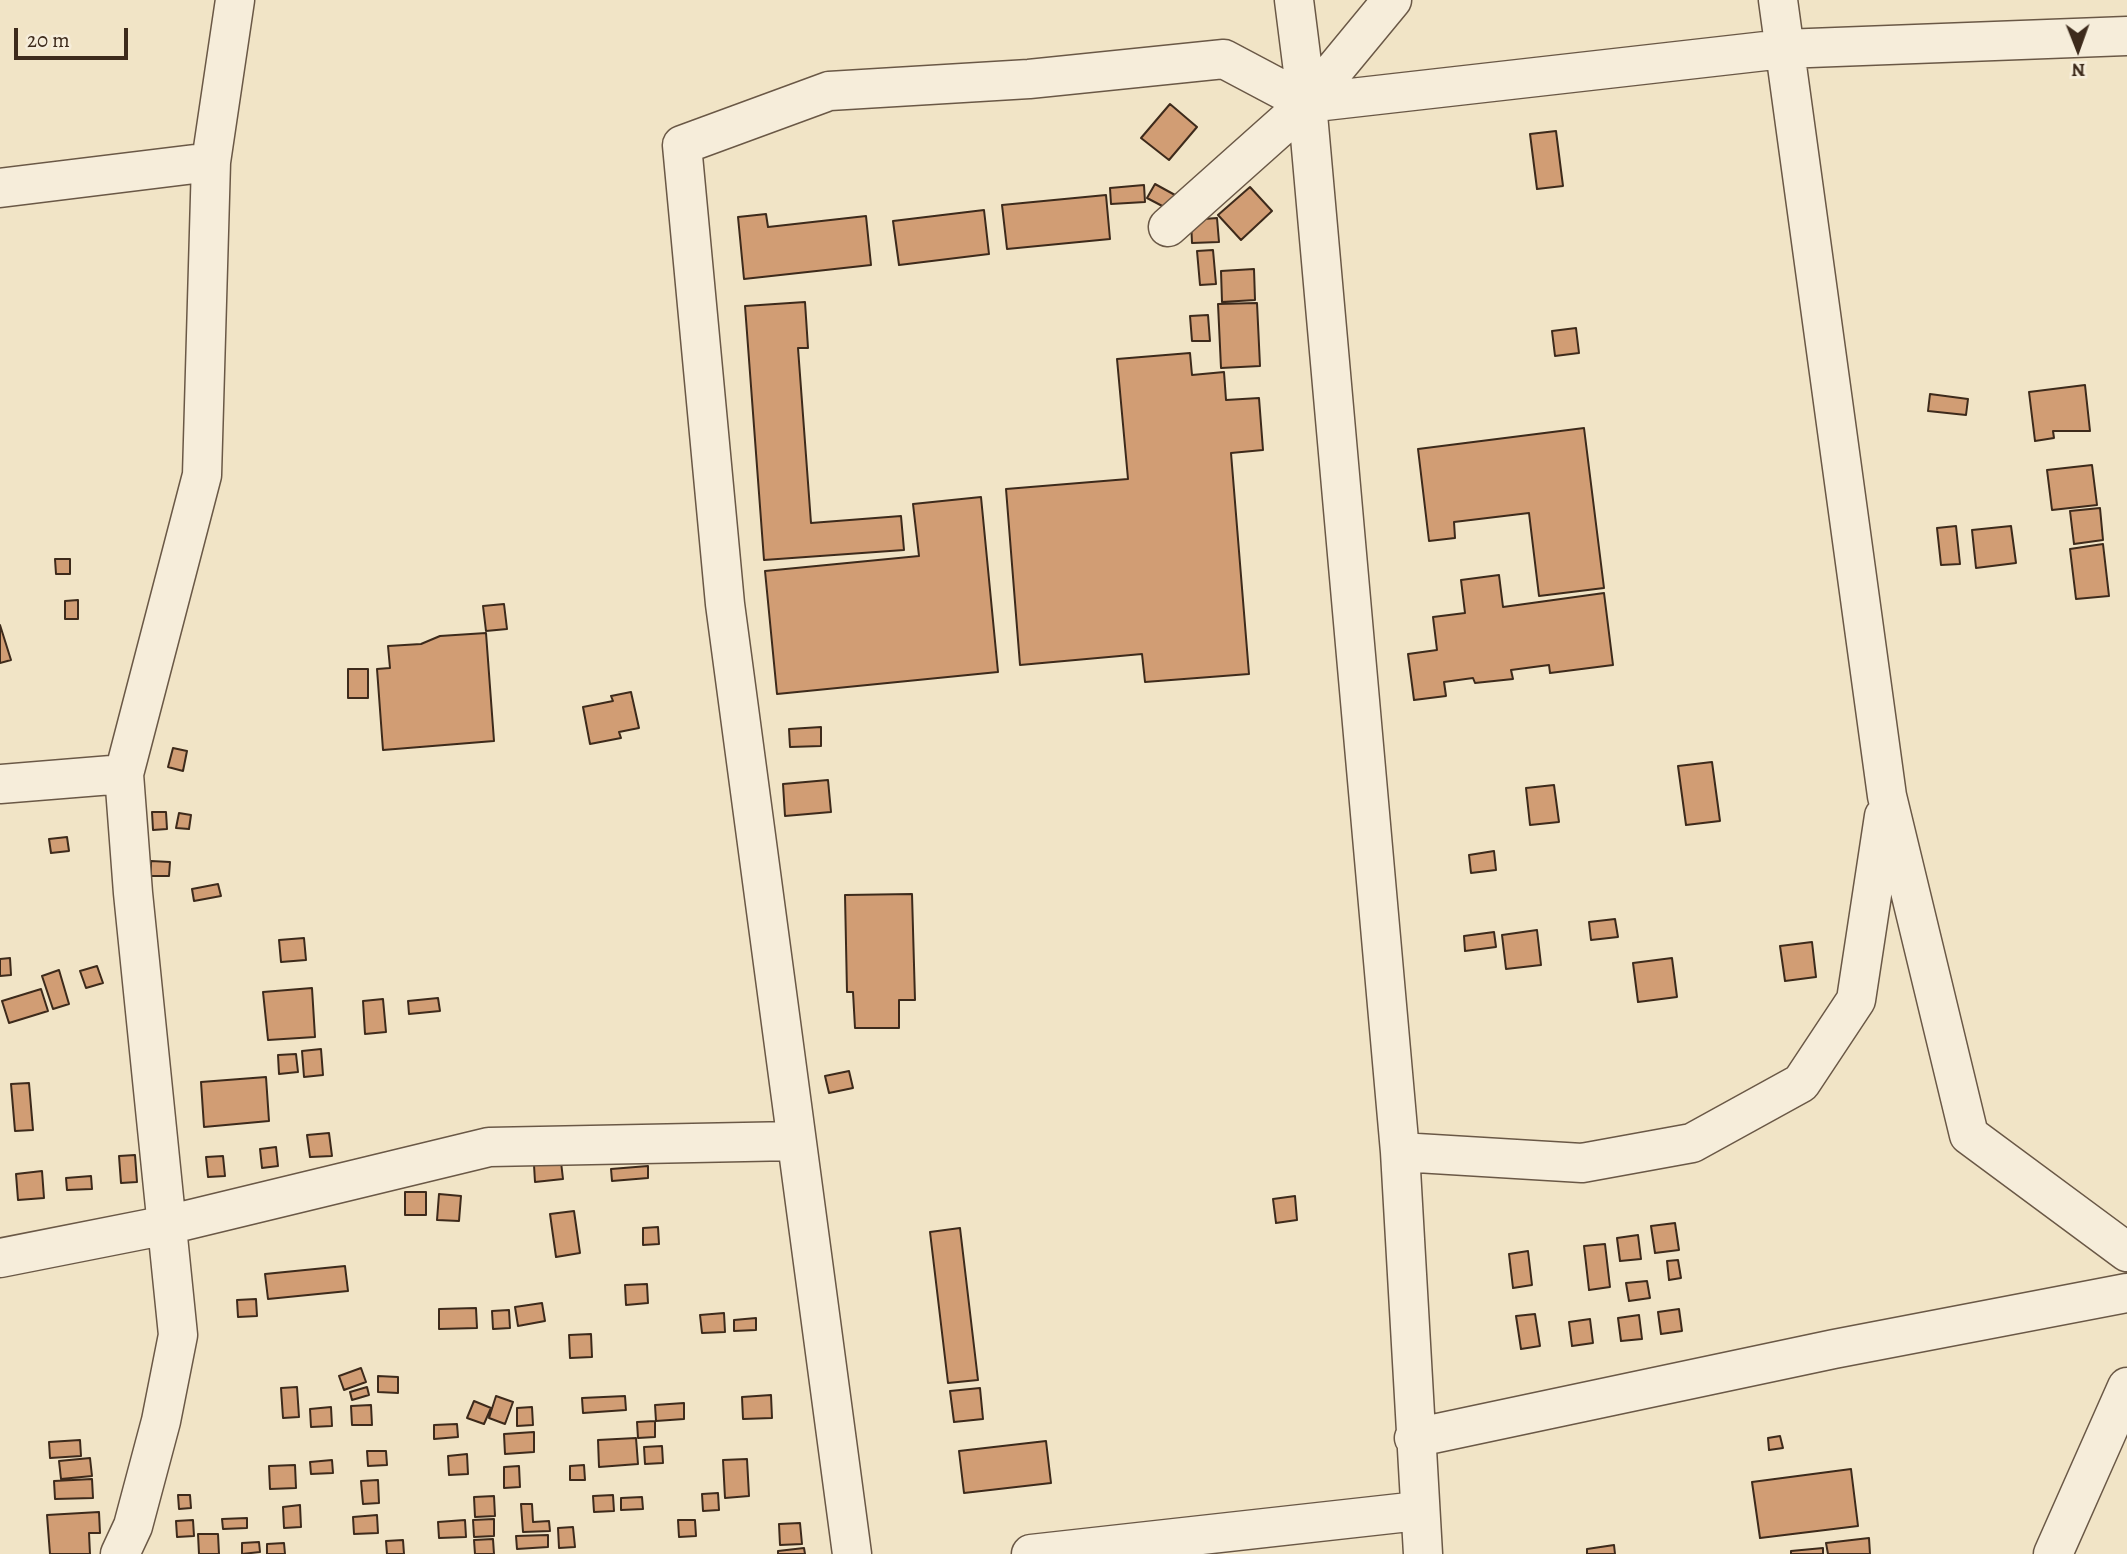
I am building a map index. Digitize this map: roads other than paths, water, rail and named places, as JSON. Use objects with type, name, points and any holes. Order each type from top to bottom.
[{"type":"street","points":[[120,1554],[133,1526],[161,1421],[178,1335],[124,774],[202,475],[211,162],[235,0]]},
{"type":"street","points":[[1294,0],[1307,103],[1400,1152],[1418,1511],[1423,1554]]},
{"type":"street","points":[[1168,227],[1307,103],[1392,0]]},
{"type":"street","points":[[1778,0],[1887,796],[1969,1135],[2127,1252]]},
{"type":"street","points":[[852,1554],[725,604],[682,145],[829,91],[1029,79],[1224,60],[1307,103],[1783,49],[2127,36]]},
{"type":"street","points":[[0,188],[211,162]]},
{"type":"street","points":[[0,784],[124,774]]},
{"type":"street","points":[[1400,1152],[1582,1163],[1692,1143],[1801,1083],[1856,1000],[1887,796]]},
{"type":"street","points":[[0,1258],[167,1226],[489,1147],[795,1141]]},
{"type":"street","points":[[1415,1438],[1834,1349],[2127,1293]]},
{"type":"street","points":[[2053,1554],[2127,1387]]},
{"type":"street","points":[[1031,1554],[1418,1511]]}]
